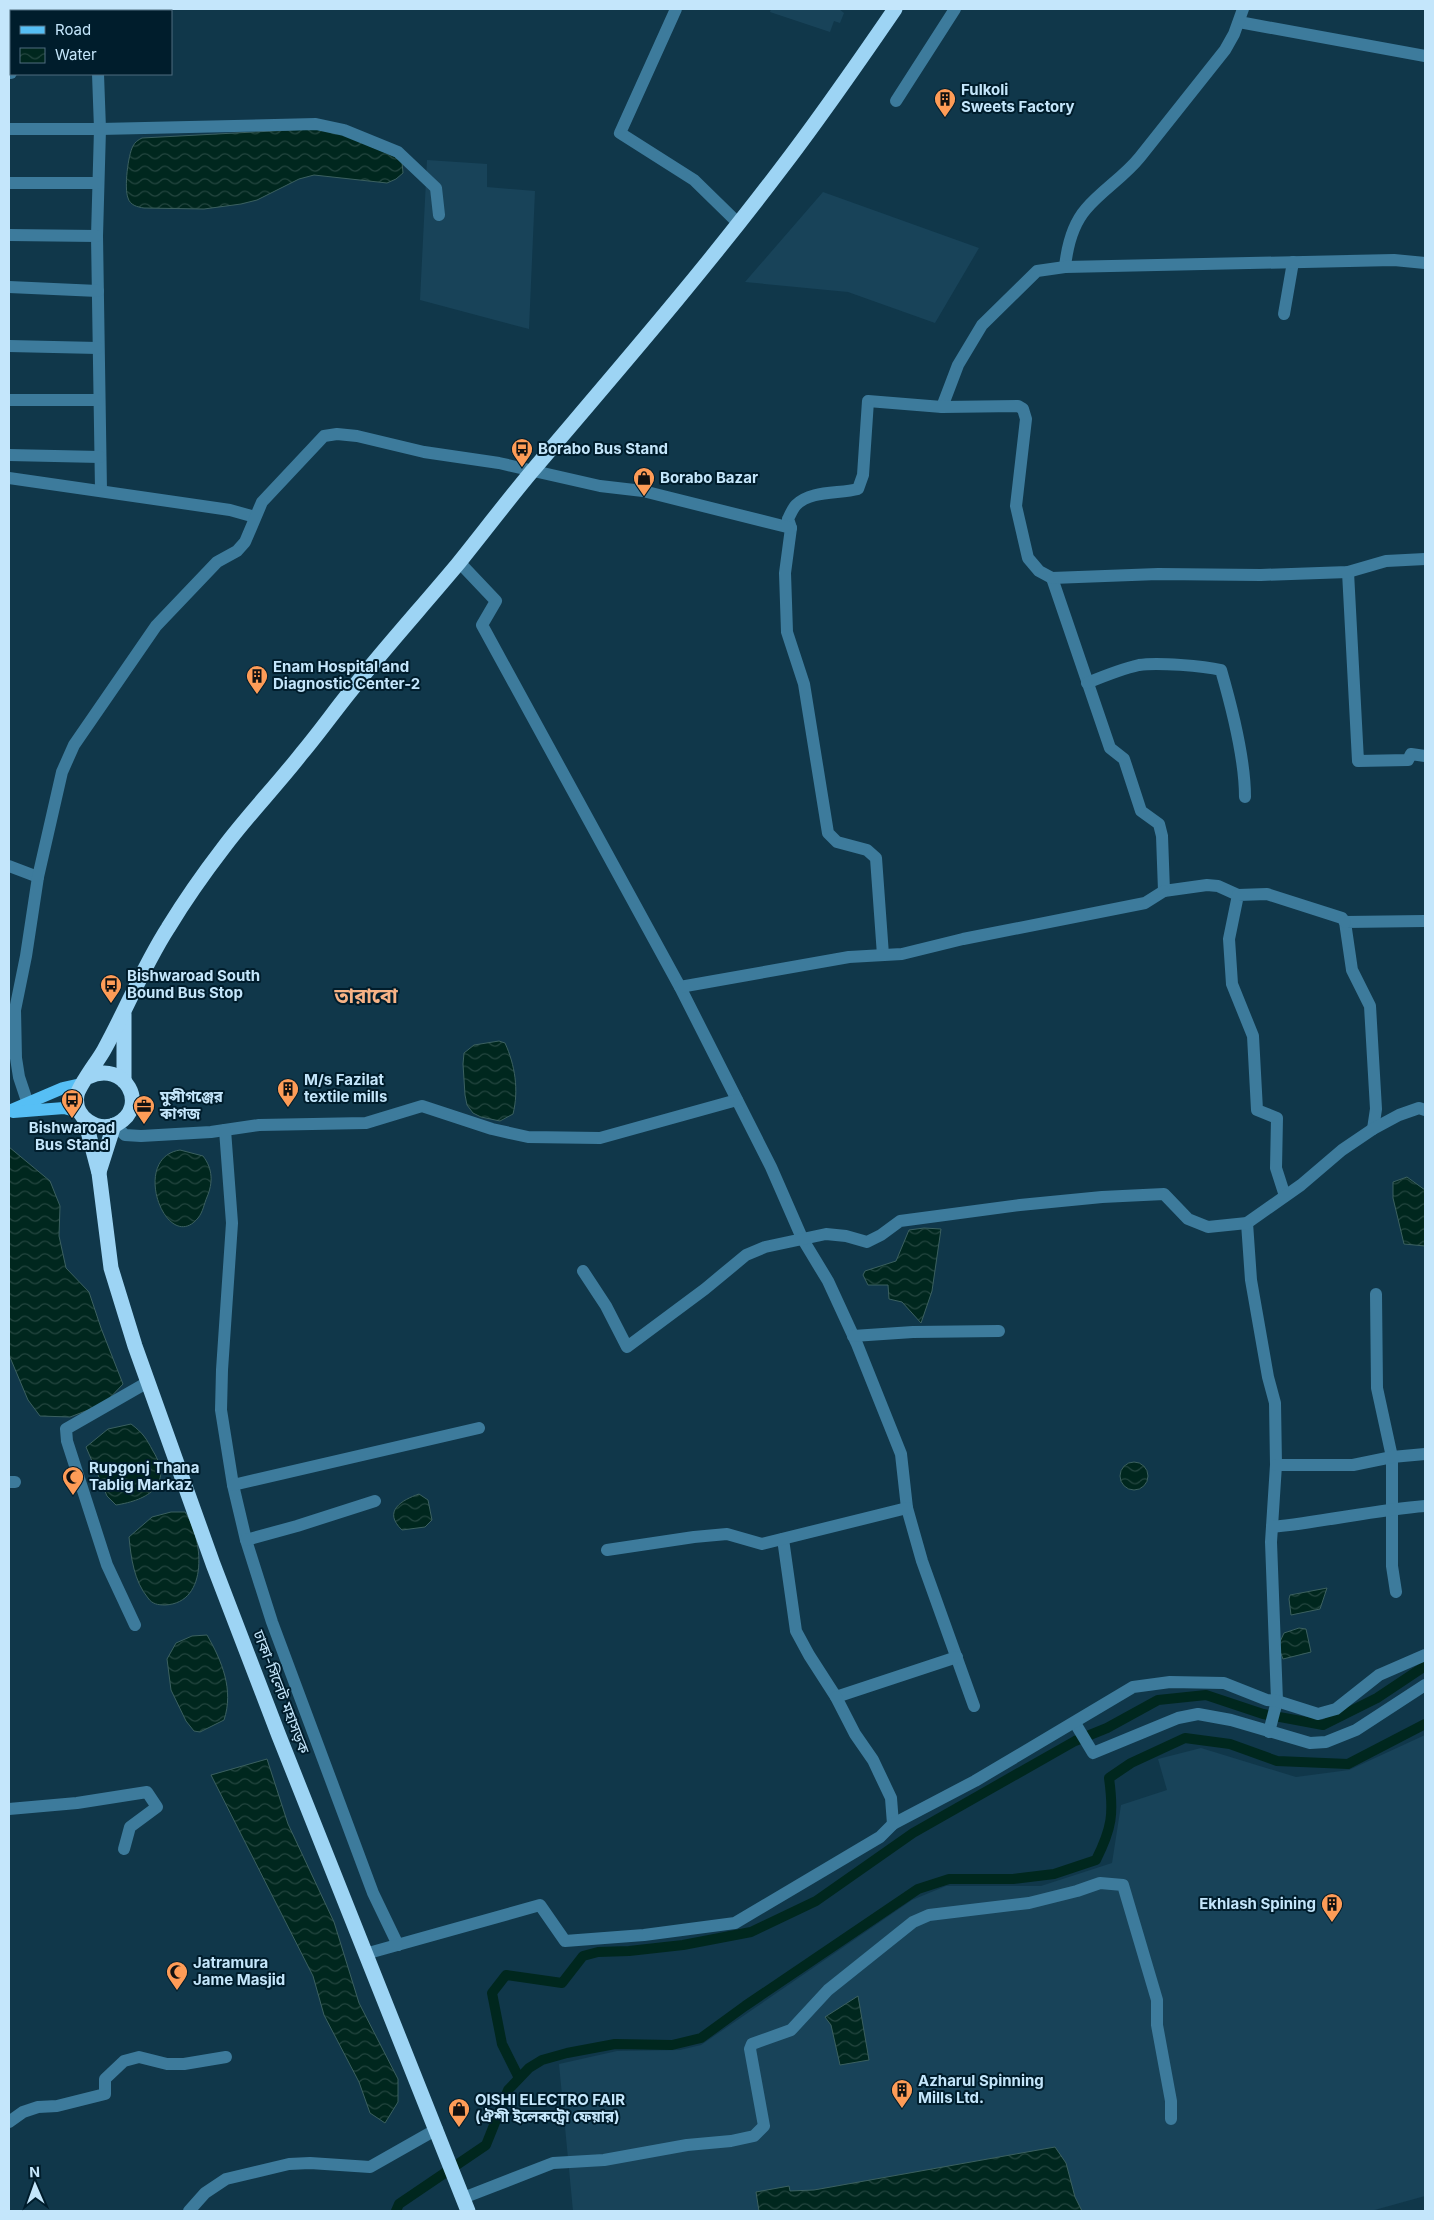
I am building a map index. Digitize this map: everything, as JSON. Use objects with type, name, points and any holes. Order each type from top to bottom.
[{"type":"highway","points":[[84,1080],[96,1073],[106,1072],[115,1074],[124,1081],[132,1095],[128,1114],[114,1125],[99,1126],[82,1116],[76,1103],[77,1093],[84,1080],[124,1010],[154,950],[196,883],[227,842],[301,755],[350,692],[532,471],[599,396],[738,224],[781,169],[895,9]]},
{"type":"highway","points":[[124,1010],[124,1081]]},
{"type":"highway","name":"ঢাকা-সিলেট মহাসড়ক","points":[[82,1116],[99,1173],[111,1268],[148,1382],[213,1564],[464,2200]]},
{"type":"highway","name":"ঢাকা-সিলেট মহাসড়ক","points":[[99,1173],[114,1125]]},
{"type":"main road","points":[[9,1111],[29,1106],[84,1080]]},
{"type":"main road","points":[[29,1106],[64,1108],[82,1116]]},
{"type":"street","points":[[676,9],[620,133],[694,180],[738,224]]},
{"type":"street","points":[[896,102],[955,9]]},
{"type":"street","points":[[1064,267],[1068,247],[1085,209],[1127,173],[1225,50],[1239,22],[1243,9]]},
{"type":"street","points":[[1239,22],[1425,56]]},
{"type":"street","points":[[98,75],[100,130],[96,236],[101,490]]},
{"type":"street","points":[[9,129],[100,130],[316,124],[344,130],[398,152],[436,188],[439,215]]},
{"type":"street","points":[[9,183],[97,183]]},
{"type":"street","points":[[9,235],[96,236]]},
{"type":"street","points":[[942,407],[958,365],[982,325],[1037,271],[1064,267],[1293,262],[1394,260],[1425,263]]},
{"type":"street","points":[[1284,314],[1293,262]]},
{"type":"street","points":[[9,287],[98,291]]},
{"type":"street","points":[[9,346],[98,348]]},
{"type":"street","points":[[9,400],[98,400]]},
{"type":"street","points":[[883,955],[876,858],[867,850],[837,842],[828,833],[804,684],[787,632],[785,573],[791,528],[788,519],[796,505],[811,496],[858,489],[863,475],[868,401],[942,407],[1018,406],[1023,409],[1026,419],[1016,506],[1028,558],[1039,571],[1052,578],[1158,574],[1261,575],[1348,572],[1386,561],[1425,559]]},
{"type":"street","points":[[29,1106],[19,1077],[16,1058],[15,1010],[26,956],[38,878],[62,772],[74,746],[156,626],[217,562],[237,552],[245,542],[262,502],[324,436],[337,434],[532,471],[600,486],[643,491],[791,528]]},
{"type":"street","points":[[9,455],[100,457]]},
{"type":"street","points":[[9,478],[230,510],[255,517]]},
{"type":"street","points":[[459,562],[496,601],[482,625],[680,987],[771,1167],[802,1238],[828,1281],[853,1336],[901,1454],[906,1508],[922,1561],[974,1706]]},
{"type":"street","points":[[1348,572],[1358,761],[1408,760],[1411,754],[1425,756]]},
{"type":"street","points":[[1052,578],[1110,748],[1124,759],[1141,811],[1159,824],[1162,836],[1164,891]]},
{"type":"street","points":[[1088,683],[1115,672],[1141,665],[1209,667],[1221,670],[1234,720],[1245,797]]},
{"type":"street","points":[[9,866],[38,878]]},
{"type":"street","points":[[680,987],[849,957],[902,954],[972,937],[1145,903],[1164,891],[1207,885],[1218,886],[1238,895],[1267,894],[1342,918],[1345,922],[1352,970],[1370,1006],[1376,1109],[1373,1129]]},
{"type":"street","points":[[1238,895],[1229,938],[1232,984],[1253,1036],[1257,1110],[1277,1118],[1276,1168],[1284,1196]]},
{"type":"street","points":[[1345,922],[1425,921]]},
{"type":"street","points":[[114,1125],[125,1135],[133,1136],[259,1126],[366,1123],[422,1106],[492,1129],[528,1137],[600,1138],[737,1100]]},
{"type":"street","points":[[583,1271],[606,1306],[627,1347],[705,1289],[746,1255],[765,1247],[802,1238],[826,1234],[846,1236],[867,1242],[881,1235],[900,1221],[1102,1196],[1164,1194],[1188,1219],[1208,1227],[1247,1223],[1301,1185],[1342,1150],[1373,1129],[1399,1115],[1419,1108],[1425,1110]]},
{"type":"street","points":[[225,1130],[232,1223],[221,1410],[234,1485],[246,1540],[272,1622],[373,1893],[398,1945]]},
{"type":"street","points":[[1247,1223],[1252,1280],[1268,1377],[1275,1403],[1276,1465],[1271,1560],[1277,1703],[1269,1732]]},
{"type":"street","points":[[1376,1294],[1377,1388],[1392,1457],[1392,1566],[1396,1592]]},
{"type":"street","points":[[853,1336],[913,1332],[999,1331]]},
{"type":"street","points":[[135,1625],[107,1565],[67,1441],[66,1429],[148,1382]]},
{"type":"street","points":[[234,1485],[479,1428]]},
{"type":"street","points":[[1276,1465],[1353,1465],[1392,1457],[1425,1454]]},
{"type":"street","points":[[246,1540],[374,1501]]},
{"type":"street","points":[[1272,1527],[1316,1523],[1391,1509],[1425,1506]]},
{"type":"street","points":[[607,1550],[727,1534],[762,1544],[906,1508]]},
{"type":"street","points":[[783,1539],[796,1631],[836,1697],[855,1734],[873,1760],[891,1798],[893,1824]]},
{"type":"street","points":[[366,1954],[540,1905],[565,1941],[644,1935],[735,1923],[880,1836],[893,1824],[976,1781],[1075,1724],[1133,1687],[1170,1682],[1224,1683],[1267,1700],[1318,1714],[1336,1709],[1379,1675],[1425,1655]]},
{"type":"street","points":[[836,1697],[958,1657]]},
{"type":"street","points":[[1075,1724],[1093,1753],[1178,1718],[1198,1714],[1231,1720],[1310,1743],[1326,1742],[1356,1730],[1425,1685]]},
{"type":"street","points":[[9,1809],[77,1803],[147,1792],[157,1807],[130,1828],[124,1849]]},
{"type":"street","points":[[464,2200],[552,2163],[604,2160],[687,2145],[731,2142],[754,2136],[764,2126],[750,2048],[752,2044],[791,2030],[828,1990],[913,1922],[929,1915],[1029,1903],[1100,1883],[1123,1885],[1156,2000],[1157,2024],[1171,2101],[1171,2119]]},
{"type":"street","points":[[9,2122],[23,2112],[38,2107],[57,2106],[105,2094],[105,2079],[124,2061],[139,2057],[167,2064],[184,2064],[226,2057]]},
{"type":"street","points":[[190,2211],[205,2193],[226,2179],[288,2164],[310,2163],[370,2167],[437,2129]]},
{"type":"shaded area","points":[[771,9],[839,9],[844,13],[840,23],[834,21],[830,32],[770,12]]},
{"type":"shaded area","points":[[427,160],[487,164],[487,187],[535,191],[529,329],[420,300]]},
{"type":"shaded area","points":[[823,192],[979,248],[935,323],[848,292],[745,282]]},
{"type":"shaded area","points":[[1425,1735],[1425,2196],[1371,2211],[573,2211],[559,2064],[617,2051],[680,2050],[701,2045],[912,1900],[946,1886],[1041,1886],[1112,1863],[1121,1805],[1167,1790],[1158,1759],[1201,1748],[1296,1777],[1349,1770]]},
{"type":"water","points":[[310,129],[335,131],[394,156],[402,162],[403,173],[387,183],[314,175],[299,179],[257,200],[204,209],[144,208],[134,205],[128,198],[127,172],[131,150],[137,141],[142,138]]},
{"type":"water","points":[[499,1041],[505,1043],[508,1051],[514,1069],[516,1087],[513,1114],[500,1121],[481,1117],[473,1113],[467,1105],[463,1064],[464,1053],[474,1045]]},
{"type":"water","points":[[9,1147],[50,1181],[60,1206],[59,1236],[66,1268],[89,1292],[123,1384],[104,1404],[70,1417],[40,1416],[28,1400],[9,1355]]},
{"type":"water","points":[[180,1150],[203,1156],[209,1166],[211,1176],[209,1192],[201,1213],[198,1218],[186,1226],[175,1225],[165,1215],[158,1201],[155,1185],[157,1169],[165,1157]]},
{"type":"water","points":[[1407,1177],[1425,1190],[1425,1246],[1404,1244],[1393,1198],[1393,1182]]},
{"type":"water","points":[[924,1228],[941,1229],[932,1291],[921,1323],[902,1302],[889,1299],[888,1285],[868,1285],[863,1275],[865,1271],[896,1261],[909,1230]]},
{"type":"water","points":[[131,1424],[148,1443],[159,1463],[161,1473],[159,1482],[147,1495],[128,1503],[116,1505],[107,1496],[86,1447],[108,1429]]},
{"type":"water","points":[[1134,1462],[1144,1466],[1148,1476],[1144,1486],[1134,1490],[1124,1486],[1120,1476],[1124,1466]]},
{"type":"water","points":[[419,1494],[428,1500],[432,1520],[425,1527],[402,1530],[396,1523],[394,1512],[406,1499]]},
{"type":"water","points":[[171,1512],[185,1512],[191,1523],[196,1537],[199,1567],[196,1581],[190,1593],[180,1601],[160,1605],[150,1600],[139,1584],[132,1561],[129,1537],[152,1517]]},
{"type":"water","points":[[1327,1588],[1320,1609],[1291,1615],[1290,1595]]},
{"type":"water","points":[[1299,1628],[1306,1629],[1311,1652],[1283,1659],[1278,1646],[1284,1633]]},
{"type":"water","points":[[207,1635],[222,1665],[228,1698],[224,1720],[200,1732],[194,1731],[186,1721],[171,1690],[167,1659],[176,1643],[192,1636]]},
{"type":"water","points":[[267,1759],[288,1824],[334,1922],[359,2003],[398,2079],[398,2102],[385,2123],[370,2113],[359,2082],[324,2015],[313,1976],[211,1775]]},
{"type":"water","points":[[858,1996],[869,2060],[840,2065],[831,2025],[825,2017]]},
{"type":"water","points":[[1055,2147],[1066,2163],[1075,2197],[1082,2211],[759,2211],[756,2192],[789,2186],[790,2191],[814,2190]]},
{"type":"waterway","points":[[519,2078],[502,2044],[492,1993],[506,1975],[562,1983],[583,1956],[598,1952],[629,1951],[683,1945],[751,1932],[816,1901],[913,1833],[1075,1741],[1107,1728],[1158,1700],[1206,1695],[1263,1714],[1323,1725],[1377,1698],[1425,1666]]},
{"type":"waterway","points":[[396,2211],[399,2204],[486,2145],[508,2090],[529,2068],[542,2060],[615,2044],[672,2045],[701,2038],[918,1889],[949,1879],[1013,1879],[1054,1874],[1096,1860],[1105,1839],[1110,1820],[1109,1778],[1131,1763],[1185,1738],[1230,1744],[1277,1761],[1348,1764],[1425,1724]]},
{"type":"place","name":"Fulkoli Sweets Factory","points":[[945,118]]},
{"type":"place","name":"Borabo Bus Stand","points":[[522,468]]},
{"type":"place","name":"Borabo Bazar","points":[[644,497]]},
{"type":"place","name":"Enam Hospital and Diagnostic Center-2","points":[[257,695]]},
{"type":"place","name":"Bishwaroad South Bound Bus Stop","points":[[111,1004]]},
{"type":"place","name":"M/s Fazilat textile mills","points":[[288,1108]]},
{"type":"place","name":"Bishwaroad Bus Stand","points":[[72,1119]]},
{"type":"place","name":"মুন্সীগঞ্জের কাগজ","points":[[144,1125]]},
{"type":"place","name":"Rupgonj Thana Tablig Markaz","points":[[73,1496]]},
{"type":"place","name":"Ekhlash Spining","points":[[1332,1923]]},
{"type":"place","name":"Jatramura Jame Masjid","points":[[177,1991]]},
{"type":"place","name":"Azharul Spinning Mills Ltd.","points":[[902,2109]]},
{"type":"place","name":"OISHI ELECTRO FAIR (ঐশী ইলেকট্রো ফেয়ার)","points":[[459,2128]]},
{"type":"district","name":"তারাবো","points":[[366,996]]}]
